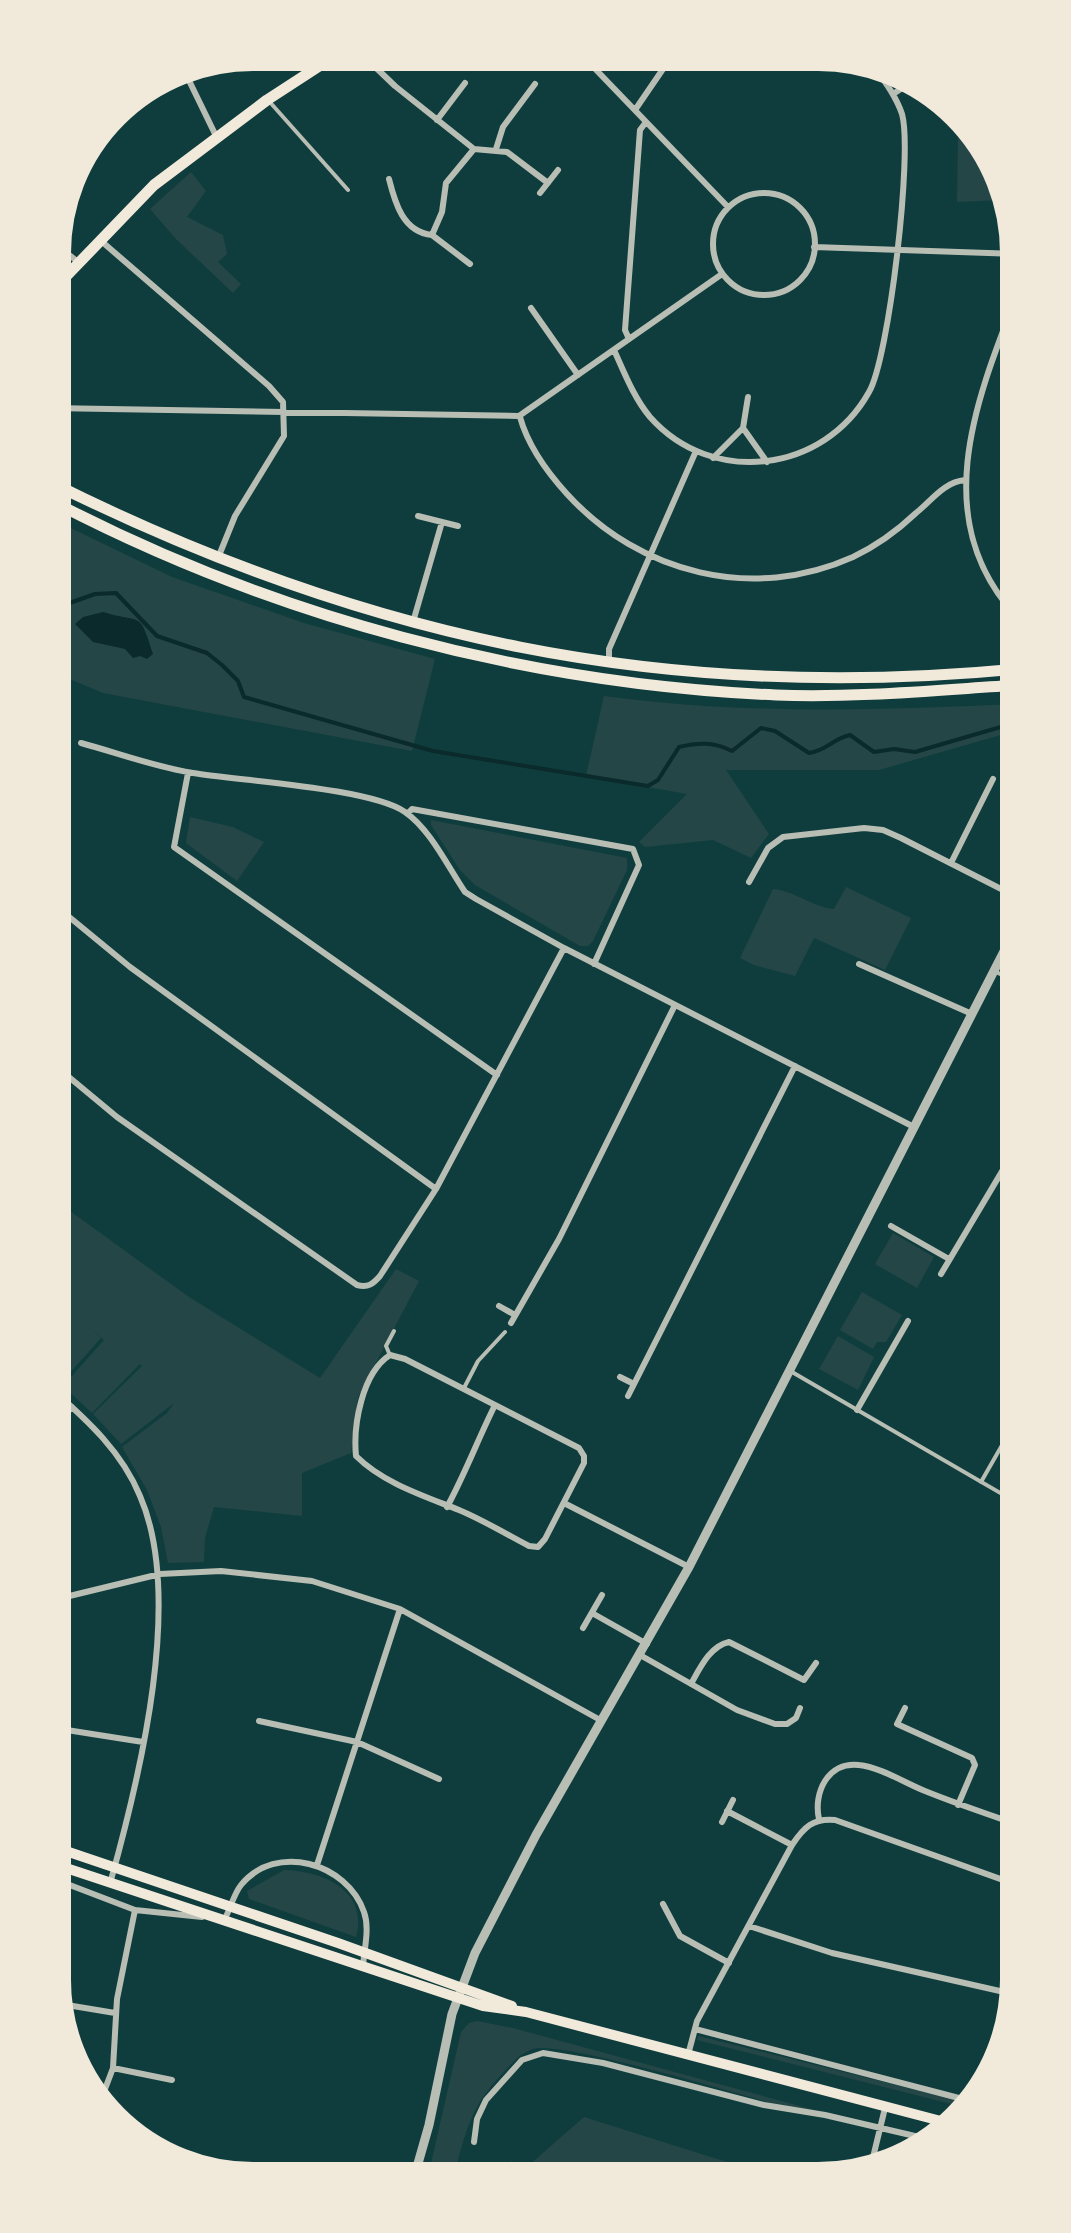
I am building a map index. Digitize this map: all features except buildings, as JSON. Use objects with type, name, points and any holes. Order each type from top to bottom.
[{"type":"highway","points":[[65,277],[154,185],[216,136],[321,65]]},
{"type":"highway","points":[[65,490],[129,522],[303,590],[486,641],[691,673],[815,680],[1006,669]]},
{"type":"highway","points":[[65,508],[212,574],[306,608],[408,638],[568,672],[727,692],[826,696],[1006,686]]},
{"type":"highway","points":[[212,574],[218,559]]},
{"type":"highway","points":[[408,638],[412,623]]},
{"type":"main road","points":[[65,1850],[364,1952],[460,1992]]},
{"type":"main road","points":[[65,1867],[362,1967],[941,2121]]},
{"type":"street","points":[[372,65],[474,149],[496,149],[518,159],[548,183]]},
{"type":"street","points":[[592,65],[728,207]]},
{"type":"street","points":[[635,110],[663,65]]},
{"type":"street","points":[[614,350],[650,416],[674,438],[714,458],[740,464],[768,462],[809,450],[852,416],[870,392],[885,345],[896,249],[905,134],[902,114],[880,76]]},
{"type":"street","points":[[187,77],[216,136]]},
{"type":"street","points":[[437,120],[465,83]]},
{"type":"street","points":[[496,149],[503,127],[535,84]]},
{"type":"street","points":[[892,94],[905,86]]},
{"type":"street","points":[[629,339],[624,330],[636,161],[640,130],[646,122]]},
{"type":"street","points":[[432,236],[442,212],[446,184],[474,149]]},
{"type":"street","points":[[540,193],[558,170]]},
{"type":"street","points":[[389,179],[398,214],[470,264]]},
{"type":"street","points":[[755,194],[784,198],[807,218],[814,246],[812,259],[799,280],[775,294],[746,292],[722,274],[713,252],[713,240],[720,217],[728,207],[755,194]]},
{"type":"street","points":[[99,239],[283,402],[284,436],[235,516],[218,559]]},
{"type":"street","points":[[814,246],[1006,254]]},
{"type":"street","points":[[65,248],[78,262]]},
{"type":"street","points":[[65,408],[520,416],[722,274]]},
{"type":"street","points":[[530,308],[578,374]]},
{"type":"street","points":[[1006,326],[980,399],[965,480],[966,520],[976,555],[1006,604]]},
{"type":"street","points":[[714,458],[744,428],[748,397]]},
{"type":"street","points":[[520,416],[539,459],[573,501],[602,528],[658,562],[721,577],[776,577],[825,568],[874,546],[949,483],[965,480]]},
{"type":"street","points":[[744,428],[768,462]]},
{"type":"street","points":[[609,663],[610,650],[696,451]]},
{"type":"street","points":[[418,516],[458,526]]},
{"type":"street","points":[[412,623],[442,522]]},
{"type":"street","points":[[81,742],[188,772],[393,805],[408,814],[465,892],[594,964],[914,1127]]},
{"type":"street","points":[[188,772],[174,846],[497,1075]]},
{"type":"street","points":[[951,864],[993,779]]},
{"type":"street","points":[[989,788],[1000,794]]},
{"type":"street","points":[[408,814],[412,809],[633,849],[640,864],[594,964]]},
{"type":"street","points":[[749,882],[768,848],[783,837],[864,828],[883,830],[1006,892]]},
{"type":"street","points":[[756,870],[768,877]]},
{"type":"street","points":[[65,913],[157,988],[436,1189]]},
{"type":"street","points":[[417,2168],[460,1992],[483,1938],[536,1835],[689,1566],[1006,947]]},
{"type":"street","points":[[65,1073],[117,1117],[365,1287],[380,1276],[436,1189],[564,948]]},
{"type":"street","points":[[859,964],[972,1014]]},
{"type":"street","points":[[499,1306],[513,1319],[559,1239],[674,1005]]},
{"type":"street","points":[[628,1396],[795,1066]]},
{"type":"street","points":[[941,1274],[1006,1164]]},
{"type":"street","points":[[891,1226],[949,1260]]},
{"type":"street","points":[[857,1410],[908,1321]]},
{"type":"street","points":[[878,1350],[888,1356]]},
{"type":"street","points":[[390,1355],[463,1389],[578,1448],[584,1456],[564,1503],[538,1547],[365,1466],[356,1456],[365,1388],[381,1361],[390,1355]]},
{"type":"street","points":[[620,1378],[634,1384]]},
{"type":"street","points":[[65,1401],[103,1436],[133,1481],[153,1532],[160,1574],[143,1742],[110,1880]]},
{"type":"street","points":[[447,1507],[495,1405]]},
{"type":"street","points":[[65,1415],[72,1407]]},
{"type":"street","points":[[564,1503],[689,1566]]},
{"type":"street","points":[[65,1597],[160,1574],[286,1576],[349,1591],[400,1609],[602,1721]]},
{"type":"street","points":[[583,1628],[602,1595]]},
{"type":"street","points":[[317,1864],[400,1609]]},
{"type":"street","points":[[592,1613],[646,1644]]},
{"type":"street","points":[[691,1684],[720,1644],[729,1642],[804,1680],[816,1663]]},
{"type":"street","points":[[640,1655],[738,1710],[775,1724],[788,1724]]},
{"type":"street","points":[[790,1734],[788,1724],[800,1708]]},
{"type":"street","points":[[904,1708],[897,1724],[972,1758],[975,1765],[958,1805]]},
{"type":"street","points":[[259,1722],[356,1742],[438,1779]]},
{"type":"street","points":[[65,1730],[143,1742]]},
{"type":"street","points":[[820,1819],[818,1794],[824,1781],[840,1768],[862,1765],[1006,1821]]},
{"type":"street","points":[[722,1822],[733,1800]]},
{"type":"street","points":[[727,1811],[792,1845]]},
{"type":"street","points":[[688,2056],[695,2029],[792,1845],[820,1819],[835,1820],[1006,1881]]},
{"type":"street","points":[[65,1883],[135,1910],[226,1920],[240,1886],[266,1867],[283,1862],[317,1864],[341,1878],[365,1913],[368,1931],[362,1967]]},
{"type":"street","points":[[663,1904],[680,1936],[729,1963]]},
{"type":"street","points":[[103,2093],[113,2068],[115,2013],[135,1910]]},
{"type":"street","points":[[671,1915],[682,1910]]},
{"type":"street","points":[[242,1925],[246,1912]]},
{"type":"street","points":[[749,1926],[832,1953],[1006,1992]]},
{"type":"street","points":[[67,2006],[115,2013]]},
{"type":"street","points":[[695,2029],[963,2099]]},
{"type":"street","points":[[474,2142],[477,2119],[486,2100],[522,2060],[543,2053],[603,2063],[794,2112],[825,2115],[920,2137]]},
{"type":"street","points":[[113,2068],[172,2080]]},
{"type":"street","points":[[872,2160],[885,2108]]},
{"type":"lane","points":[[267,100],[348,190]]},
{"type":"lane","points":[[994,971],[1006,977]]},
{"type":"lane","points":[[390,1355],[386,1346],[394,1330]]},
{"type":"lane","points":[[463,1389],[478,1361],[505,1332]]},
{"type":"lane","points":[[789,1371],[1006,1496]]},
{"type":"lane","points":[[981,1482],[1006,1438]]},
{"type":"shaded area","points":[[958,135],[981,159],[999,200],[957,202]]},
{"type":"shaded area","points":[[191,172],[206,191],[187,217],[223,235],[227,254],[218,262],[241,284],[233,293],[150,209]]},
{"type":"shaded area","points":[[65,525],[172,577],[304,623],[435,659],[412,751],[103,693],[65,677]]},
{"type":"shaded area","points":[[103,612],[141,624],[153,654],[147,659],[133,658],[125,649],[93,642],[75,624],[83,617]]},
{"type":"shaded area","points":[[604,696],[759,708],[1006,704],[1006,733],[879,770],[726,770],[769,834],[751,858],[713,840],[645,847],[639,842],[687,794],[586,776]]},
{"type":"shaded area","points":[[190,817],[233,827],[264,842],[237,881],[186,843]]},
{"type":"shaded area","points":[[431,820],[627,858],[627,870],[593,941],[580,946],[475,885],[460,870]]},
{"type":"shaded area","points":[[846,887],[911,918],[885,970],[814,938],[795,976],[740,958],[773,889],[834,909]]},
{"type":"shaded area","points":[[65,1207],[189,1297],[320,1378],[396,1269],[419,1281],[358,1397],[351,1453],[302,1473],[302,1516],[214,1507],[205,1538],[204,1562],[168,1563],[161,1527],[147,1490],[122,1447],[167,1413],[174,1403],[121,1444],[93,1414],[142,1366],[92,1413],[65,1388],[104,1340],[86,1325],[101,1338],[65,1378]]},
{"type":"shaded area","points":[[893,1233],[934,1257],[917,1288],[875,1264]]},
{"type":"shaded area","points":[[862,1292],[902,1315],[886,1342],[877,1342],[873,1349],[840,1330]]},
{"type":"shaded area","points":[[838,1336],[874,1357],[858,1390],[819,1369]]},
{"type":"shaded area","points":[[284,1870],[326,1879],[349,1895],[358,1920],[356,1937],[249,1899],[247,1891]]},
{"type":"shaded area","points":[[469,2023],[513,2028],[818,2111],[793,2109],[580,2053],[533,2049],[513,2062],[475,2110],[456,2168],[430,2168],[461,2032]]},
{"type":"shaded area","points":[[698,2036],[961,2101],[957,2106],[697,2040]]},
{"type":"shaded area","points":[[584,2117],[746,2168],[510,2168],[511,2161],[528,2166]]},
{"type":"waterway","points":[[65,605],[95,594],[116,593],[157,636],[207,653],[222,665],[238,681],[244,697],[433,751],[648,786],[658,780],[679,747],[706,744],[732,751],[761,728],[775,731],[809,753],[850,735],[874,752],[915,752],[1006,725]]}]
